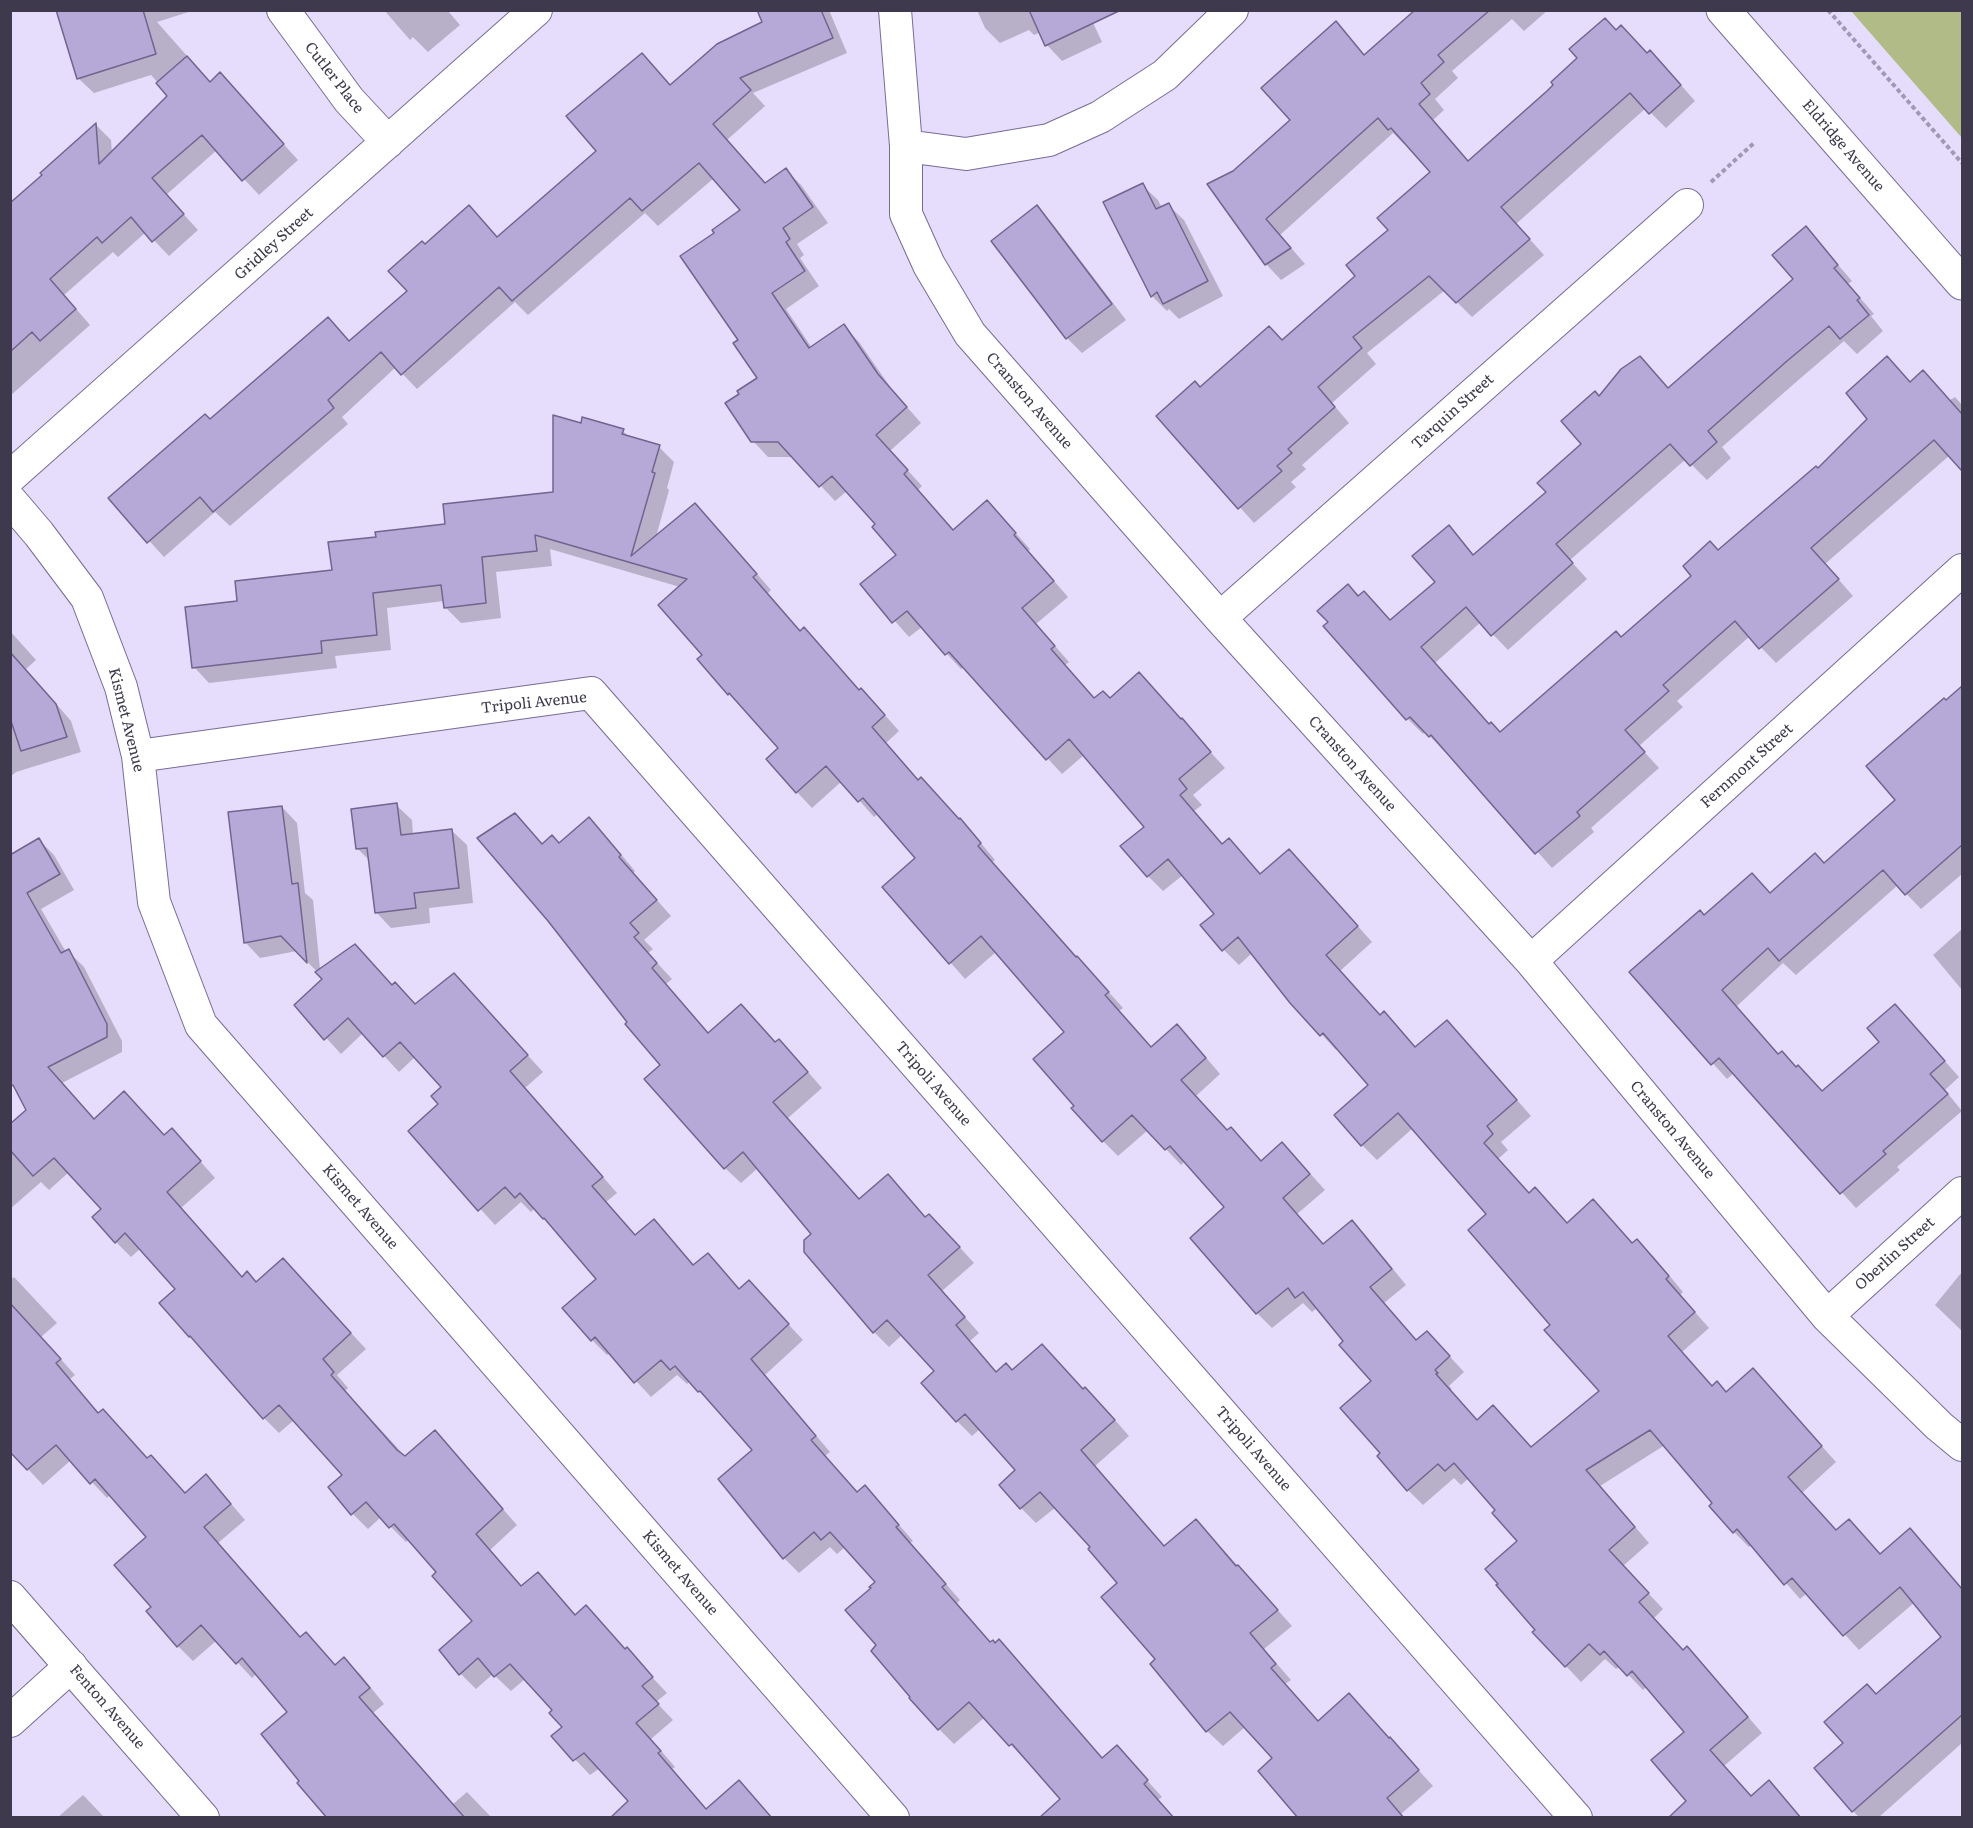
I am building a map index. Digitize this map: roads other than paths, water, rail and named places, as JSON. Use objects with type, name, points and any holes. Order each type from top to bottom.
[{"type":"street","name":"Cutler Place","points":[[283,10],[349,100],[388,142]]},
{"type":"street","name":"Gridley Street","points":[[10,477],[536,10]]},
{"type":"street","name":"Cranston Avenue","points":[[895,10],[906,146],[906,214],[929,265],[970,334],[1220,618],[1531,960],[1827,1316],[1939,1426],[1962,1445]]},
{"type":"street","points":[[906,146],[966,154],[1049,140],[1100,117],[1165,75],[1232,10]]},
{"type":"street","name":"Eldridge Avenue","points":[[1723,10],[1962,283]]},
{"type":"street","name":"Tarquin Street","points":[[1220,618],[1687,205]]},
{"type":"street","name":"Kismet Avenue","points":[[10,500],[87,598],[121,687],[138,756],[154,902],[201,1025],[893,1818]]},
{"type":"street","name":"Fernmont Street","points":[[1531,960],[1962,570]]},
{"type":"street","name":"Tripoli Avenue","points":[[138,756],[591,693],[1576,1818]]},
{"type":"street","name":"Oberlin Street","points":[[1827,1316],[1962,1193]]},
{"type":"street","name":"Fenton Avenue","points":[[10,1597],[203,1818]]},
{"type":"street","points":[[10,1721],[71,1666]]}]
